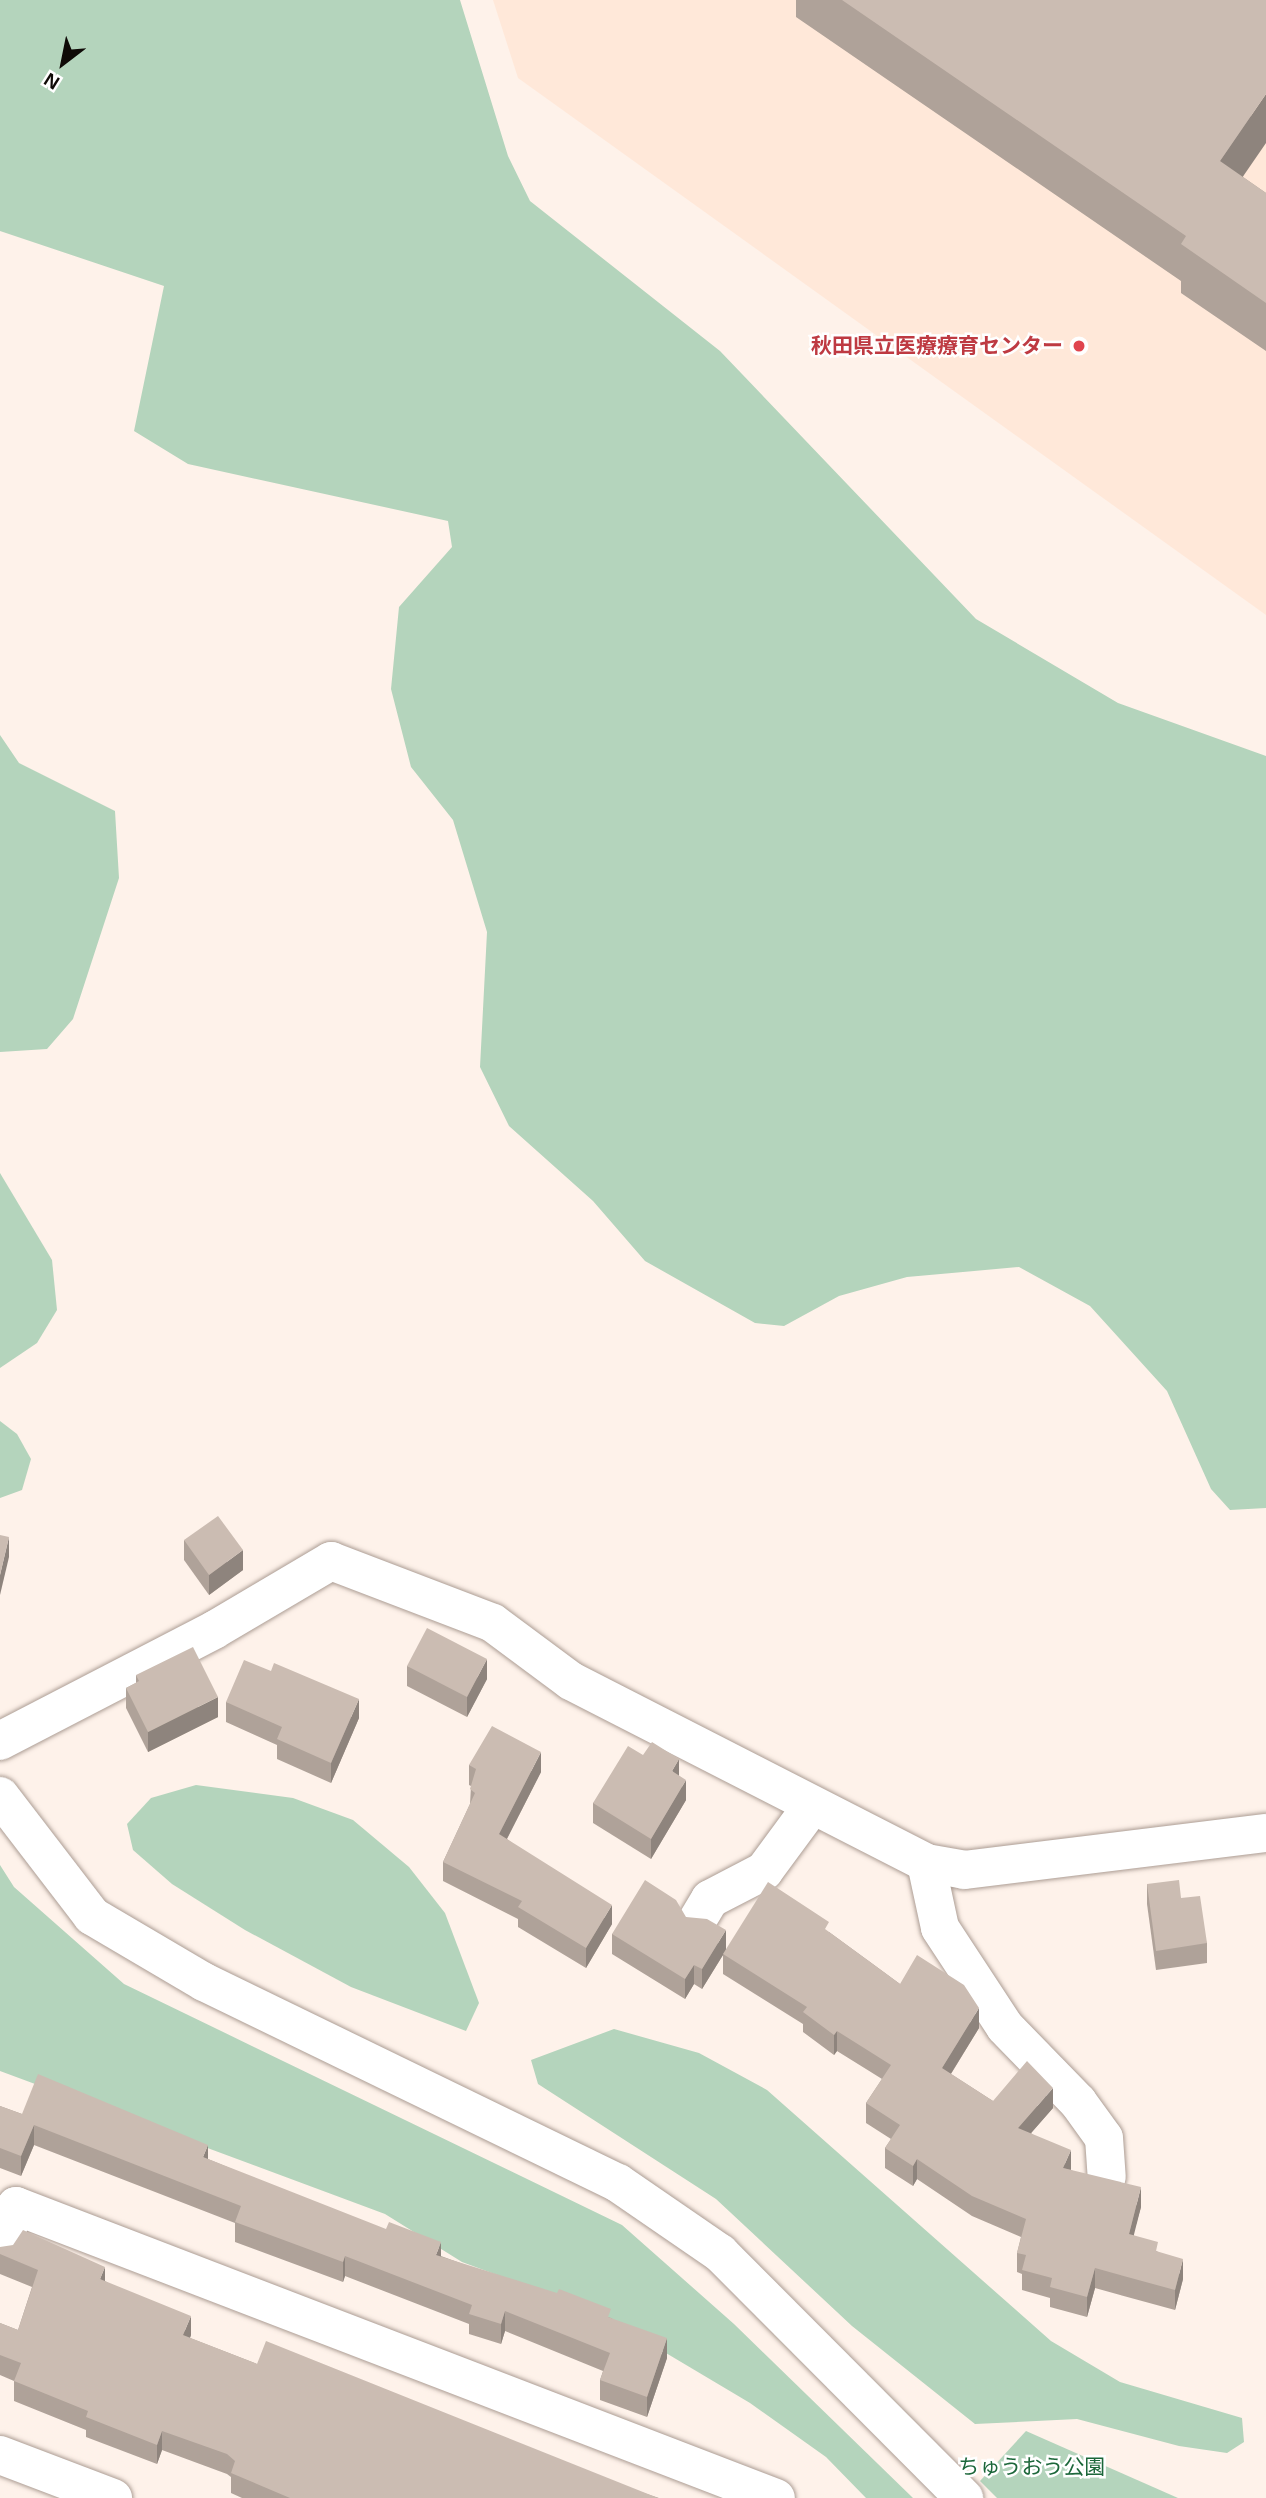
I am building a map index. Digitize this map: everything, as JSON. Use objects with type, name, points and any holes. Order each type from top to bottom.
[{"type":"street","points":[[0,1741],[214,1630],[331,1561],[493,1623],[571,1681],[926,1863],[964,1870],[1266,1833]]},
{"type":"street","points":[[0,1797],[92,1916],[204,1982],[618,2183],[720,2253],[964,2498]]},
{"type":"street","points":[[698,1920],[710,1899],[764,1871],[813,1806]]},
{"type":"street","points":[[926,1863],[940,1928],[1004,2027],[1078,2102],[1104,2138],[1107,2177]]},
{"type":"street","points":[[0,2248],[16,2206],[776,2498]]},
{"type":"street","points":[[0,2455],[113,2498]]},
{"type":"shaded area","name":"秋田県立医療療育センター","points":[[493,0],[1266,0],[1266,615],[518,78]]},
{"type":"green space","points":[[0,0],[460,0],[508,156],[530,201],[720,351],[976,619],[1118,703],[1266,756],[1266,1508],[1230,1510],[1211,1489],[1167,1391],[1090,1306],[1019,1267],[907,1277],[839,1296],[784,1326],[755,1323],[645,1261],[593,1201],[509,1126],[480,1067],[487,932],[453,820],[411,767],[391,689],[399,607],[452,547],[448,521],[188,464],[134,431],[164,286],[0,231]]},
{"type":"green space","points":[[0,735],[19,763],[115,811],[119,878],[73,1019],[47,1049],[0,1052]]},
{"type":"green space","points":[[0,1173],[52,1260],[57,1310],[37,1343],[0,1368]]},
{"type":"green space","points":[[0,1421],[17,1434],[31,1459],[22,1490],[0,1498]]},
{"type":"green space","points":[[196,1785],[293,1798],[353,1820],[409,1867],[445,1913],[479,2003],[466,2031],[351,1987],[245,1930],[172,1884],[133,1850],[127,1824],[151,1798]]},
{"type":"green space","points":[[0,1865],[14,1887],[124,1984],[622,2225],[734,2324],[913,2498],[866,2498],[826,2457],[750,2403],[597,2312],[462,2262],[385,2214],[0,2071]]},
{"type":"green space","points":[[614,2029],[699,2053],[767,2090],[1051,2341],[1120,2382],[1242,2418],[1244,2442],[1227,2453],[1179,2446],[1077,2419],[975,2424],[852,2326],[716,2199],[538,2084],[531,2060]]},
{"type":"green space","name":"ちゅうおう公園","points":[[1026,2431],[1178,2498],[997,2498],[980,2481]]},
{"type":"building","points":[[842,0],[1266,0],[1266,94],[1220,161],[1266,193],[1266,303],[1181,244],[1186,236]]},
{"type":"building","points":[[218,1516],[243,1550],[209,1575],[184,1540]]},
{"type":"building","points":[[0,1535],[9,1537],[0,1575]]},
{"type":"building","points":[[427,1628],[487,1659],[467,1697],[407,1666]]},
{"type":"building","points":[[193,1647],[218,1697],[148,1732],[126,1688],[139,1681],[136,1675]]},
{"type":"building","points":[[244,1660],[271,1671],[274,1663],[359,1699],[331,1763],[277,1739],[282,1727],[226,1702]]},
{"type":"building","points":[[492,1726],[541,1752],[499,1834],[612,1905],[586,1948],[518,1907],[522,1901],[443,1862],[475,1793],[470,1789],[476,1769],[469,1765]]},
{"type":"building","points":[[652,1742],[679,1759],[672,1771],[686,1780],[651,1839],[593,1803],[628,1746],[643,1755]]},
{"type":"building","points":[[645,1880],[676,1900],[686,1917],[707,1919],[726,1930],[702,1969],[694,1965],[685,1979],[612,1934]]},
{"type":"building","points":[[1179,1880],[1181,1898],[1200,1896],[1207,1943],[1156,1951],[1147,1884]]},
{"type":"building","points":[[768,1882],[829,1922],[825,1929],[900,1984],[917,1955],[964,1985],[979,2008],[942,2068],[993,2101],[1027,2061],[1053,2088],[1018,2128],[1071,2150],[1063,2168],[1141,2187],[1129,2234],[1158,2242],[1156,2251],[1183,2259],[1175,2290],[1095,2268],[1087,2297],[1050,2287],[1052,2278],[1022,2270],[1026,2255],[1017,2253],[1026,2219],[972,2196],[917,2159],[913,2166],[885,2148],[900,2125],[866,2103],[891,2065],[837,2031],[834,2035],[803,2012],[807,2007],[723,1954]]},
{"type":"building","points":[[38,2074],[208,2145],[203,2157],[386,2229],[389,2222],[441,2242],[436,2255],[557,2293],[559,2289],[611,2309],[608,2317],[667,2338],[647,2397],[600,2380],[610,2353],[505,2311],[501,2324],[469,2314],[472,2305],[345,2256],[343,2262],[235,2222],[241,2206],[34,2125],[21,2156],[0,2148],[0,2106],[22,2114]]},
{"type":"building","points":[[23,2230],[105,2267],[100,2279],[191,2316],[183,2335],[257,2364],[266,2341],[658,2498],[290,2498],[231,2473],[235,2461],[227,2454],[162,2431],[157,2445],[86,2417],[88,2411],[14,2381],[21,2363],[0,2355],[0,2323],[18,2330],[38,2270],[0,2254],[0,2247],[13,2245]]},
{"type":"place","name":"秋田県立医療療育センター","points":[[1079,346]]}]
